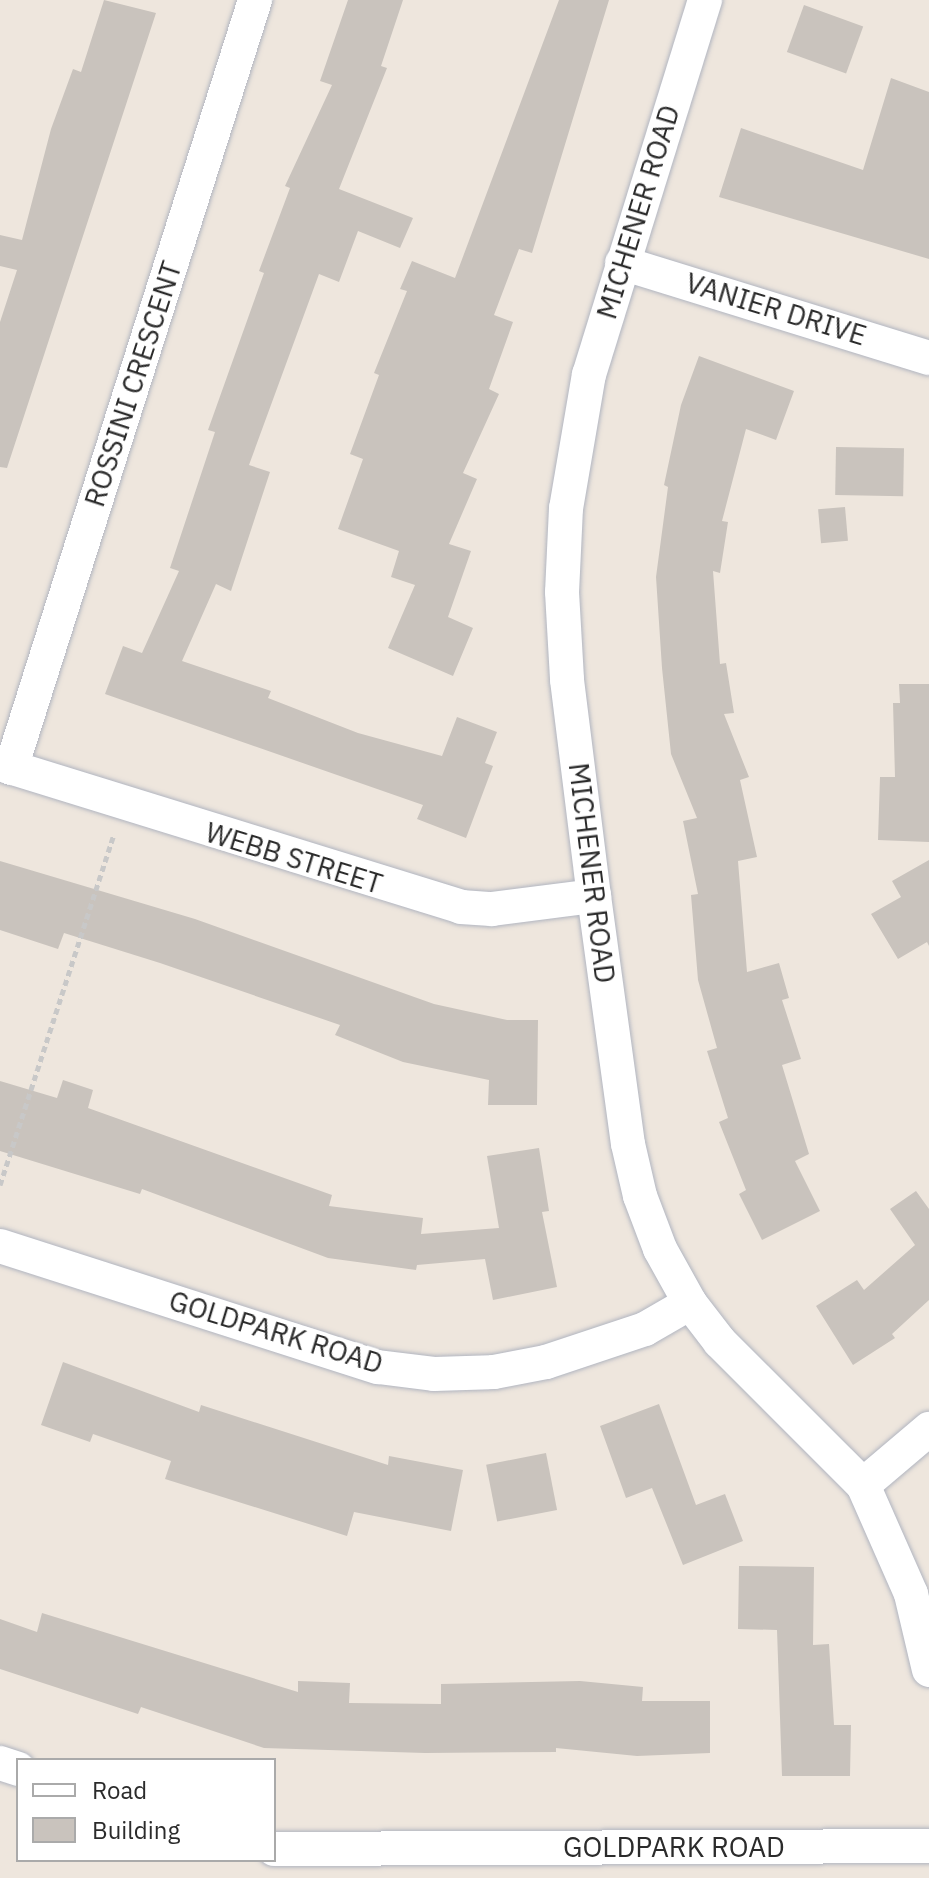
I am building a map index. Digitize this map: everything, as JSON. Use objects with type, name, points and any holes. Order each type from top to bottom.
[{"type":"street","name":"ROSSINI CRESCENT","points":[[5,766],[255,0]]},
{"type":"street","name":"MICHENER ROAD","points":[[705,0],[622,263],[575,438],[562,578],[567,680],[594,896],[628,1144],[640,1196],[690,1303],[779,1405],[863,1485],[911,1594],[929,1670]]},
{"type":"street","name":"VANIER DRIVE","points":[[622,263],[929,358]]},
{"type":"street","name":"WEBB STREET","points":[[5,766],[123,806],[461,907],[492,909],[594,896]]},
{"type":"street","name":"GOLDPARK ROAD","points":[[0,1246],[378,1367],[434,1374],[494,1372],[546,1362],[645,1329],[690,1303]]},
{"type":"street","points":[[863,1485],[929,1429]]},
{"type":"street","name":"GOLDPARK ROAD","points":[[276,1849],[929,1846]]},
{"type":"path","points":[[0,1185],[123,806]]},
{"type":"building","points":[[104,0],[156,13],[7,468],[0,467],[0,322],[17,270],[0,266],[0,235],[22,240],[51,129],[73,69],[81,72]]},
{"type":"building","points":[[348,0],[403,0],[381,66],[387,68],[339,189],[413,218],[400,248],[358,231],[339,282],[319,274],[249,465],[270,472],[231,591],[216,584],[182,661],[271,691],[268,698],[358,733],[442,756],[457,717],[497,732],[485,763],[493,766],[466,838],[417,819],[423,805],[105,694],[123,646],[142,653],[179,571],[170,568],[215,432],[208,430],[264,273],[259,271],[290,188],[285,186],[332,85],[320,81]]},
{"type":"building","points":[[559,0],[609,0],[532,253],[519,249],[494,315],[513,322],[489,389],[499,394],[463,473],[477,479],[449,544],[471,551],[448,617],[473,628],[453,676],[388,648],[415,585],[391,577],[399,551],[338,529],[363,459],[350,454],[379,375],[374,373],[407,291],[400,289],[412,261],[455,278]]},
{"type":"building","points":[[804,5],[863,27],[846,74],[787,52]]},
{"type":"building","points":[[891,78],[929,92],[929,259],[719,197],[741,128],[863,170]]},
{"type":"building","points":[[699,356],[794,391],[776,440],[746,429],[722,521],[728,522],[720,573],[713,571],[720,664],[726,663],[734,713],[724,714],[749,777],[740,780],[757,857],[738,861],[747,972],[779,963],[789,998],[782,1000],[801,1059],[782,1065],[809,1154],[795,1161],[820,1211],[762,1240],[739,1194],[746,1190],[719,1122],[728,1118],[707,1051],[717,1048],[698,980],[691,895],[698,894],[683,821],[697,818],[671,754],[662,668],[656,577],[668,487],[664,485],[681,405]]},
{"type":"building","points":[[836,447],[904,448],[903,496],[835,495]]},
{"type":"building","points":[[845,507],[848,541],[821,543],[818,509]]},
{"type":"building","points":[[899,684],[929,684],[929,842],[878,840],[880,777],[895,777],[893,703],[900,703]]},
{"type":"building","points":[[929,860],[929,946],[927,942],[898,959],[871,914],[901,897],[892,881]]},
{"type":"building","points":[[0,861],[195,919],[434,1004],[507,1020],[538,1020],[537,1105],[488,1105],[489,1080],[403,1062],[335,1035],[340,1025],[160,963],[64,933],[58,949],[0,930]]},
{"type":"building","points":[[63,1080],[93,1090],[88,1108],[332,1195],[329,1206],[423,1218],[421,1234],[499,1228],[487,1156],[539,1148],[549,1211],[542,1212],[557,1287],[493,1300],[485,1259],[417,1265],[416,1270],[328,1258],[142,1189],[140,1194],[0,1151],[0,1081],[57,1098]]},
{"type":"building","points":[[916,1191],[929,1209],[929,1300],[892,1334],[895,1338],[853,1365],[816,1306],[857,1280],[864,1290],[915,1245],[890,1209]]},
{"type":"building","points":[[63,1362],[199,1412],[201,1405],[388,1465],[389,1456],[463,1470],[451,1531],[354,1512],[347,1536],[165,1479],[171,1461],[93,1434],[90,1442],[41,1425]]},
{"type":"building","points":[[659,1404],[696,1505],[725,1494],[743,1541],[683,1565],[652,1488],[626,1498],[600,1426]]},
{"type":"building","points":[[546,1453],[557,1510],[497,1522],[486,1465]]},
{"type":"building","points":[[739,1566],[814,1567],[813,1645],[829,1644],[834,1725],[851,1725],[850,1776],[782,1776],[777,1630],[738,1629]]},
{"type":"building","points":[[42,1613],[298,1692],[298,1681],[350,1683],[349,1703],[441,1704],[441,1684],[580,1681],[643,1687],[642,1701],[710,1701],[710,1753],[637,1756],[556,1748],[556,1752],[425,1753],[264,1748],[141,1707],[138,1714],[0,1669],[0,1619],[37,1632]]}]
